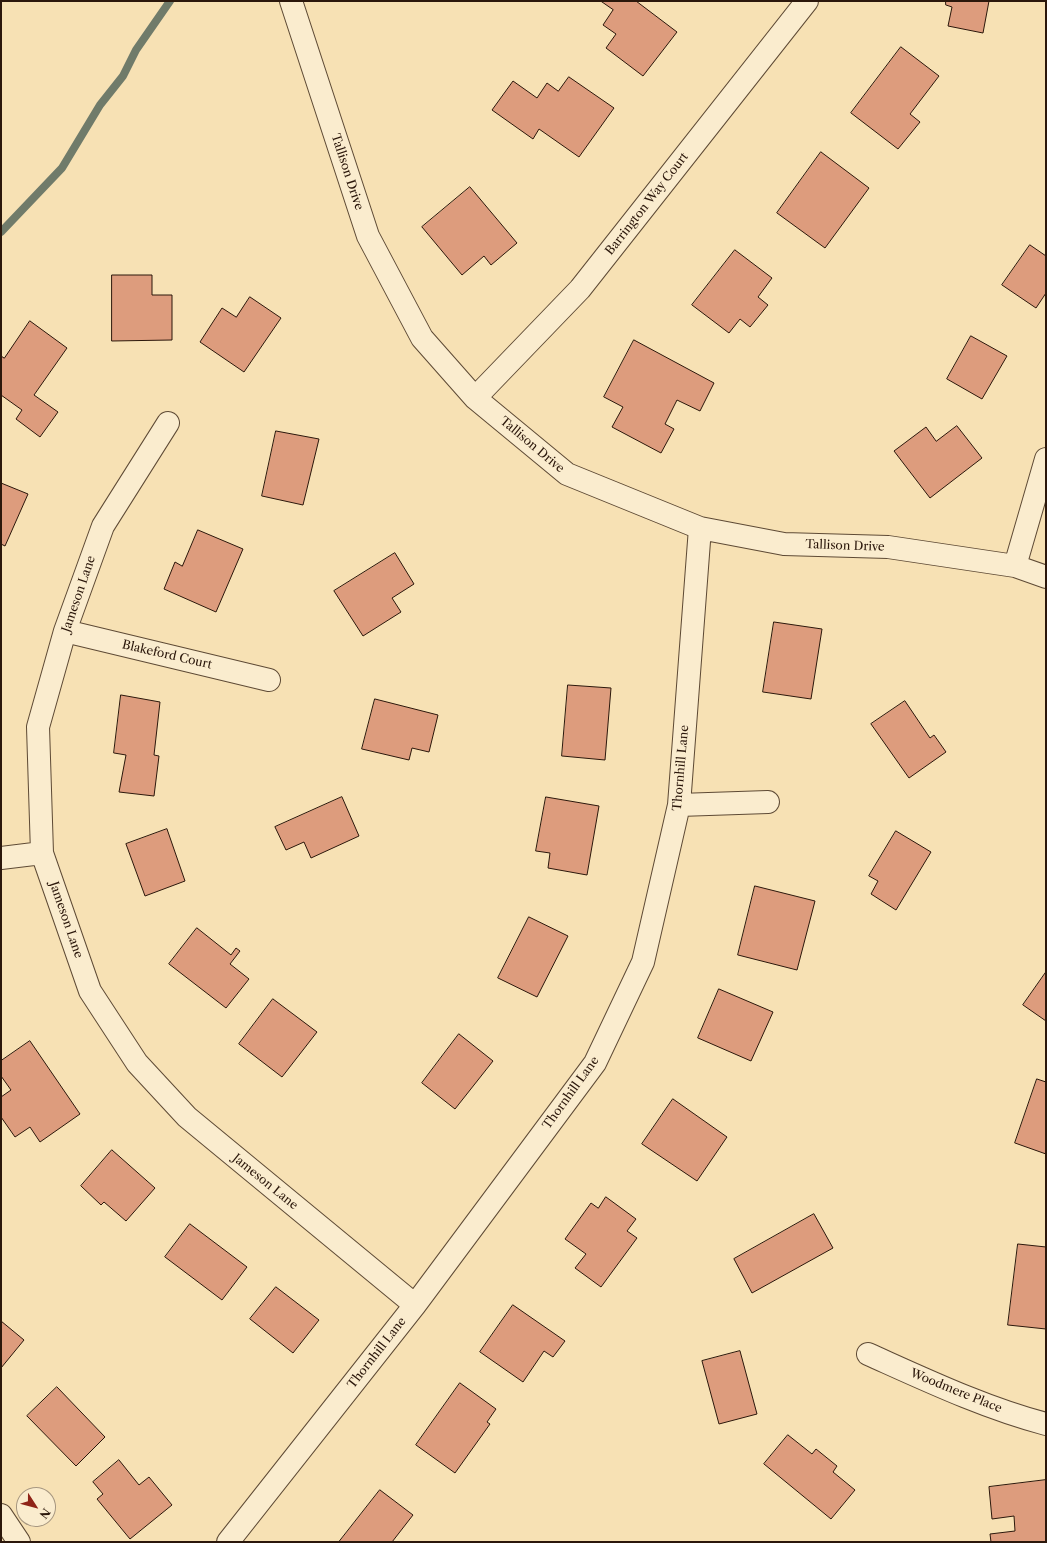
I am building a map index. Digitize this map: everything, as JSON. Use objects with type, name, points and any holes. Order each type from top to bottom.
[{"type":"street","name":"Tallison Drive","points":[[291,1],[368,236],[422,338],[475,398],[567,474],[700,528],[784,544],[888,547],[1014,566],[1046,577]]},
{"type":"street","name":"Barrington Way Court","points":[[475,398],[580,289],[806,1]]},
{"type":"street","name":"Jameson Lane","points":[[168,423],[103,526],[65,631],[38,727],[42,853],[90,991],[137,1063],[187,1117],[415,1305]]},
{"type":"street","points":[[1014,566],[1046,459]]},
{"type":"street","name":"Thornhill Lane","points":[[228,1542],[415,1305],[596,1062],[643,962],[679,805],[700,528]]},
{"type":"street","name":"Blakeford Court","points":[[65,631],[269,680]]},
{"type":"street","points":[[679,805],[768,802]]},
{"type":"street","points":[[1,858],[42,853]]},
{"type":"street","name":"Woodmere Place","points":[[868,1354],[944,1388],[1030,1420],[1046,1424]]},
{"type":"street","points":[[1,1515],[19,1542]]},
{"type":"building","points":[[601,1],[636,1],[677,32],[643,76],[606,48],[616,34],[603,25],[613,10]]},
{"type":"building","points":[[946,1],[989,1],[983,33],[948,26],[952,7],[946,5]]},
{"type":"building","points":[[901,47],[939,76],[910,114],[920,122],[898,149],[851,113]]},
{"type":"building","points":[[569,77],[614,108],[579,157],[539,129],[533,139],[492,110],[513,81],[537,98],[547,83],[558,91]]},
{"type":"building","points":[[821,152],[869,188],[825,248],[777,213]]},
{"type":"building","points":[[470,187],[517,243],[491,265],[484,256],[462,275],[422,227]]},
{"type":"building","points":[[1030,245],[1046,256],[1046,293],[1036,308],[1002,285]]},
{"type":"building","points":[[735,250],[772,278],[758,297],[768,305],[750,327],[740,319],[729,333],[692,305]]},
{"type":"building","points":[[112,275],[152,275],[152,295],[172,295],[172,340],[112,341]]},
{"type":"building","points":[[250,297],[281,318],[244,372],[200,342],[222,308],[236,317]]},
{"type":"building","points":[[30,321],[67,348],[34,395],[58,412],[40,437],[16,419],[22,410],[1,395],[1,356],[4,358]]},
{"type":"building","points":[[971,336],[1007,356],[982,399],[947,379]]},
{"type":"building","points":[[634,340],[714,383],[700,411],[677,400],[665,424],[674,429],[661,453],[612,427],[623,407],[604,397]]},
{"type":"building","points":[[957,426],[982,458],[930,498],[894,451],[926,427],[936,441]]},
{"type":"building","points":[[276,431],[319,439],[303,505],[262,496]]},
{"type":"building","points":[[1,483],[28,494],[5,546],[1,544]]},
{"type":"building","points":[[198,530],[243,549],[216,612],[164,589],[175,562],[182,566]]},
{"type":"building","points":[[395,553],[414,584],[392,598],[401,612],[363,636],[334,591]]},
{"type":"building","points":[[774,622],[822,629],[811,699],[763,692]]},
{"type":"building","points":[[568,685],[611,688],[605,760],[562,756]]},
{"type":"building","points":[[121,695],[160,702],[154,755],[159,756],[154,796],[119,792],[126,755],[114,753]]},
{"type":"building","points":[[375,699],[438,715],[429,752],[412,748],[409,760],[362,749]]},
{"type":"building","points":[[905,701],[930,738],[934,735],[946,752],[909,778],[871,724]]},
{"type":"building","points":[[342,797],[359,836],[311,858],[304,842],[286,850],[275,827]]},
{"type":"building","points":[[546,797],[599,806],[587,875],[548,868],[550,853],[536,851]]},
{"type":"building","points":[[167,829],[185,881],[145,896],[126,844]]},
{"type":"building","points":[[896,831],[931,852],[896,910],[871,894],[878,881],[869,876]]},
{"type":"building","points":[[755,886],[815,901],[797,970],[738,955]]},
{"type":"building","points":[[529,917],[568,936],[537,997],[498,978]]},
{"type":"building","points":[[197,928],[231,955],[236,948],[240,951],[230,964],[249,979],[226,1008],[169,964]]},
{"type":"building","points":[[1046,972],[1046,1021],[1023,1005]]},
{"type":"building","points":[[719,989],[773,1012],[751,1061],[698,1038]]},
{"type":"building","points":[[273,999],[317,1032],[282,1077],[239,1044]]},
{"type":"building","points":[[459,1034],[493,1061],[455,1109],[422,1083]]},
{"type":"building","points":[[30,1041],[80,1114],[40,1142],[30,1127],[15,1137],[1,1117],[1,1097],[11,1090],[1,1076],[1,1061]]},
{"type":"building","points":[[1037,1079],[1046,1082],[1046,1154],[1015,1143]]},
{"type":"building","points":[[673,1099],[727,1137],[697,1181],[642,1144]]},
{"type":"building","points":[[112,1150],[155,1188],[126,1221],[104,1202],[101,1205],[81,1186]]},
{"type":"building","points":[[606,1197],[636,1219],[627,1231],[637,1238],[601,1287],[575,1268],[586,1254],[565,1239],[591,1203],[598,1208]]},
{"type":"building","points":[[814,1214],[833,1248],[752,1293],[734,1259]]},
{"type":"building","points":[[190,1224],[247,1267],[222,1300],[165,1257]]},
{"type":"building","points":[[1018,1244],[1046,1247],[1046,1329],[1008,1325]]},
{"type":"building","points":[[276,1287],[319,1320],[293,1353],[250,1319]]},
{"type":"building","points":[[513,1305],[565,1341],[553,1357],[544,1351],[523,1382],[480,1352]]},
{"type":"building","points":[[1,1321],[24,1340],[1,1368]]},
{"type":"building","points":[[740,1351],[757,1414],[719,1424],[702,1361]]},
{"type":"building","points":[[460,1383],[496,1409],[487,1422],[490,1424],[455,1473],[416,1445]]},
{"type":"building","points":[[57,1387],[105,1437],[76,1466],[27,1416]]},
{"type":"building","points":[[788,1435],[812,1454],[816,1449],[837,1466],[833,1472],[855,1490],[831,1519],[764,1464]]},
{"type":"building","points":[[119,1460],[139,1485],[149,1477],[172,1505],[130,1539],[97,1499],[103,1494],[93,1482]]},
{"type":"building","points":[[1046,1480],[1046,1542],[991,1542],[990,1534],[1015,1531],[1014,1516],[992,1519],[989,1487]]},
{"type":"building","points":[[380,1490],[413,1515],[392,1542],[339,1542]]},
{"type":"waterway","points":[[1,232],[62,168],[100,105],[123,76],[136,50],[170,1]]}]
